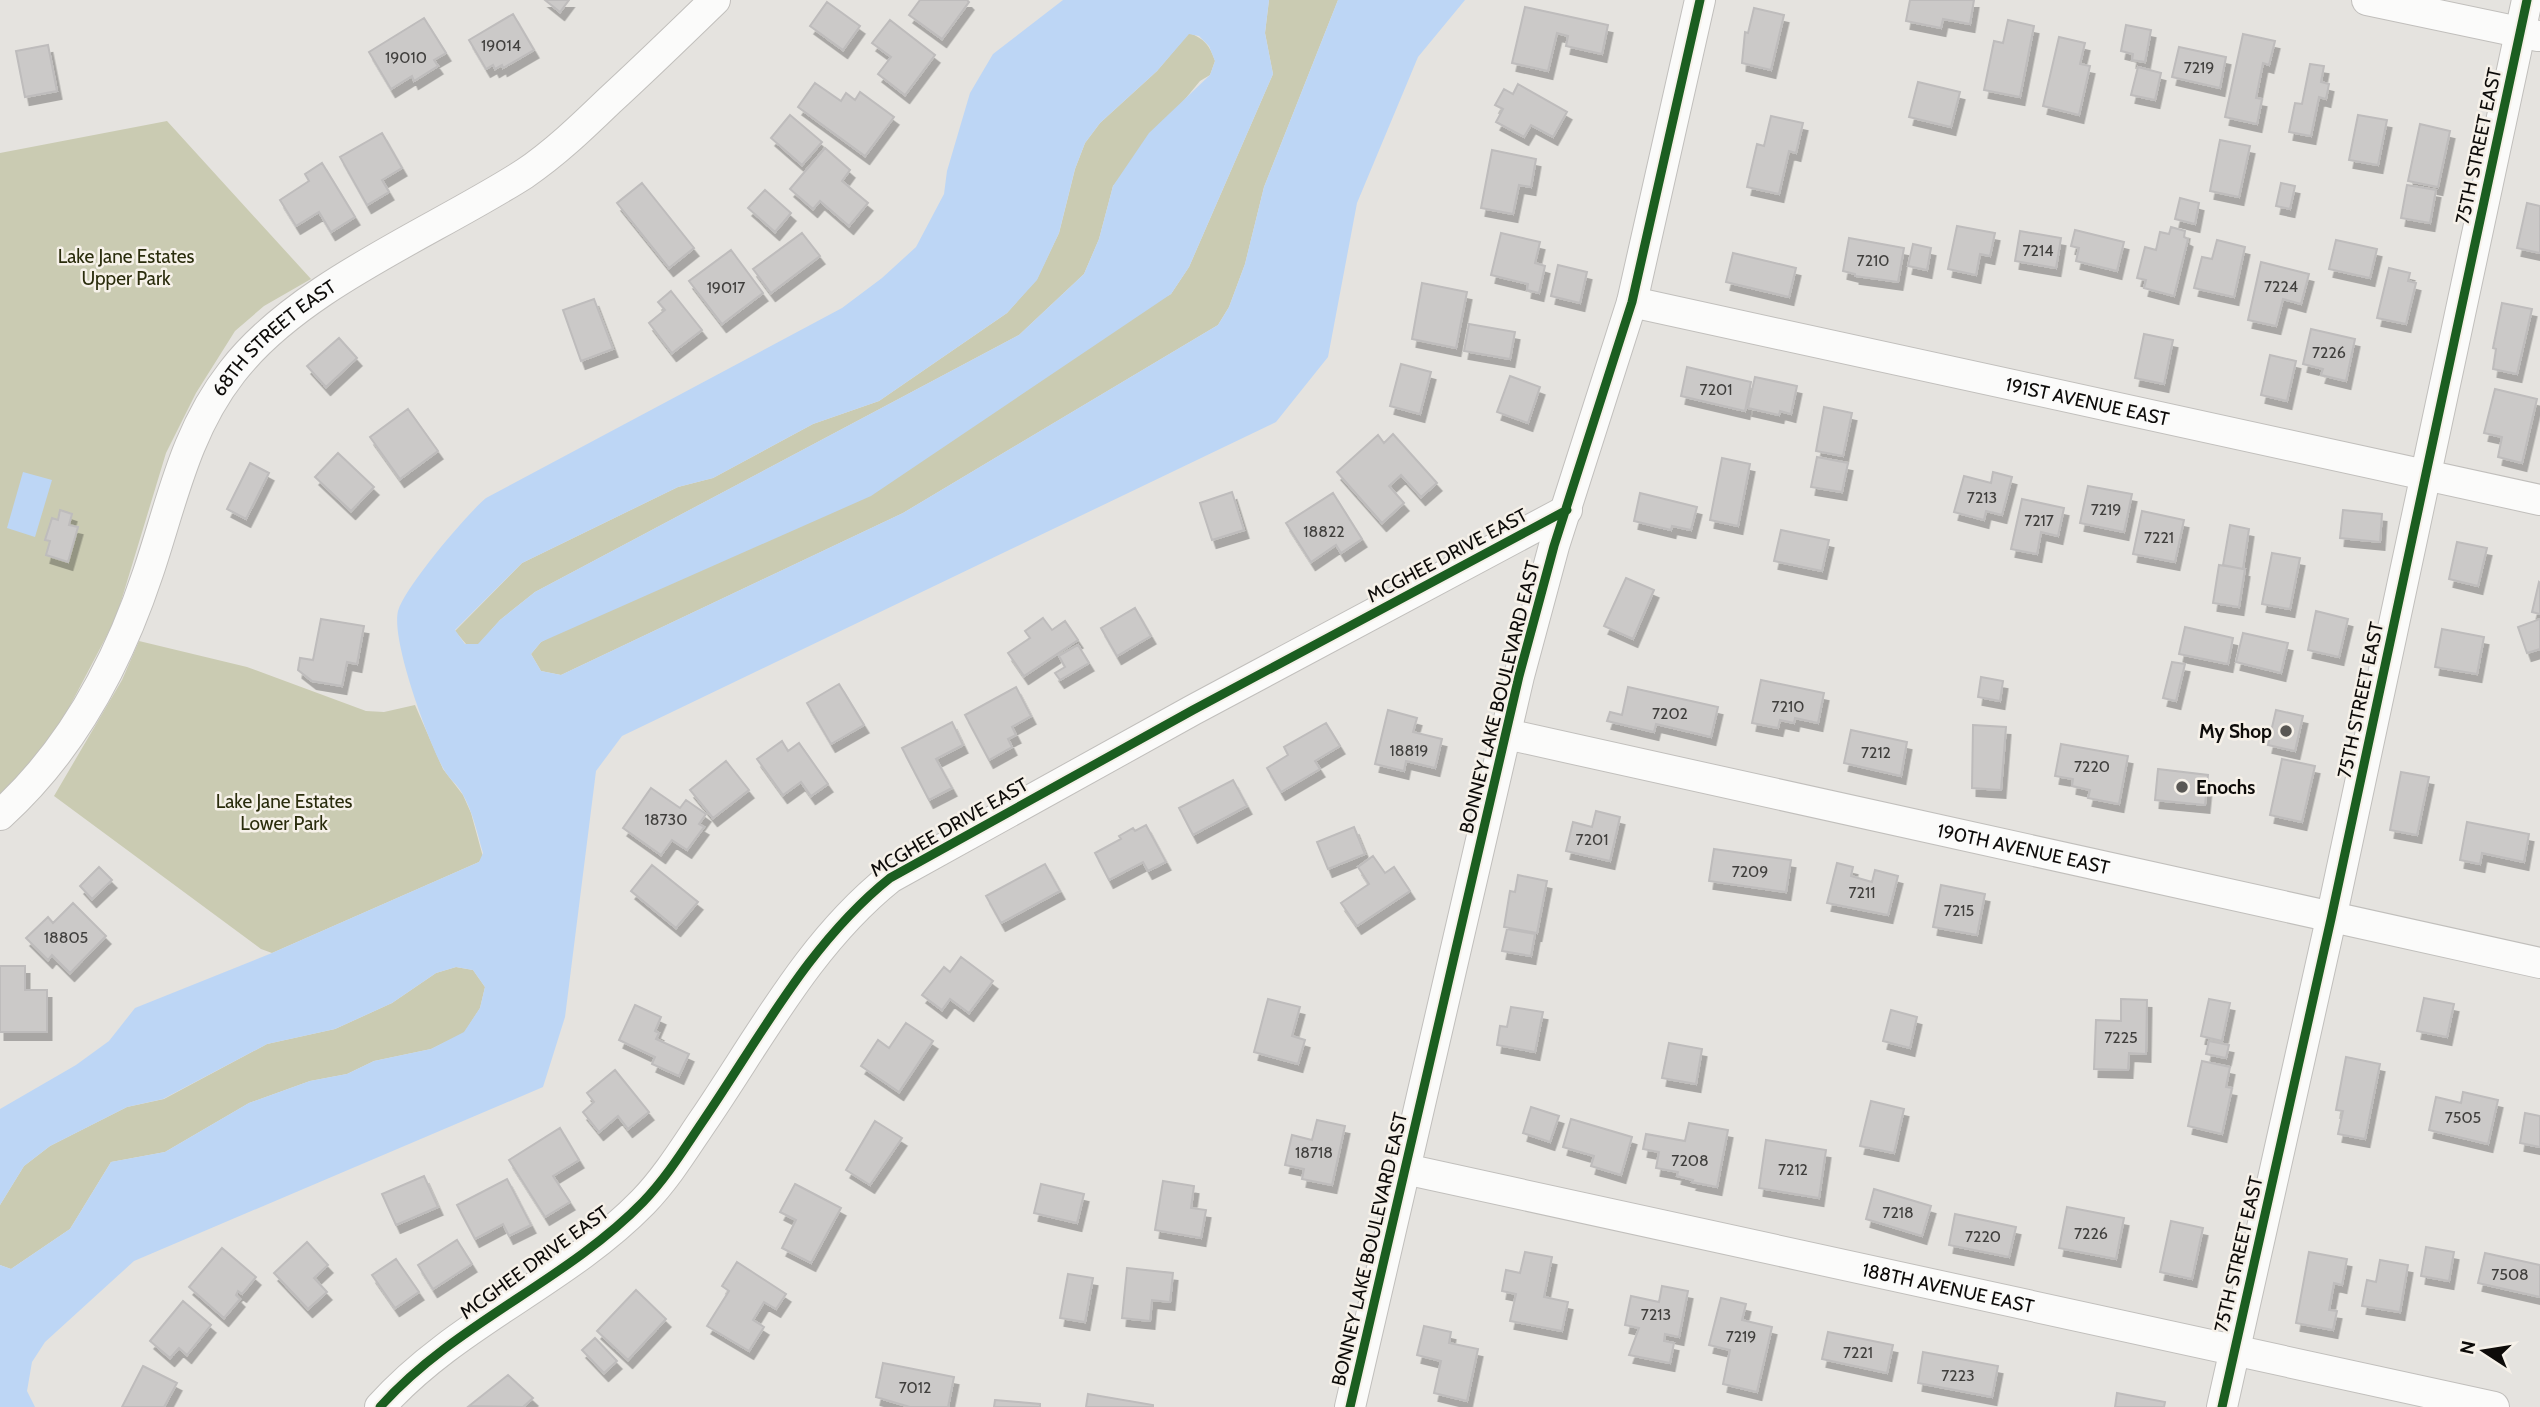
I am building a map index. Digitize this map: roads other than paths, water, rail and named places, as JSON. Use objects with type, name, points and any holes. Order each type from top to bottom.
[{"type":"street","name":"68TH STREET EAST","points":[[0,815],[24,793],[58,752],[115,656],[148,574],[189,441],[231,372],[258,341],[297,308],[449,220],[561,147],[715,0]]},
{"type":"street","name":"BONNEY LAKE BOULEVARD EAST","points":[[1350,1407],[1533,622],[1632,303],[1700,0]]},
{"type":"street","points":[[2367,0],[2530,35]]},
{"type":"street","name":"75TH STREET EAST","points":[[2222,1407],[2427,475],[2530,35],[2527,0]]},
{"type":"street","name":"191ST AVENUE EAST","points":[[1632,303],[2540,500]]},
{"type":"street","name":"MCGHEE DRIVE EAST","points":[[380,1407],[425,1363],[489,1315],[583,1253],[642,1203],[665,1177],[817,951],[867,897],[890,878],[1193,710],[1567,510]]},
{"type":"street","name":"190TH AVENUE EAST","points":[[1506,734],[2331,919],[2540,963]]},
{"type":"street","name":"188TH AVENUE EAST","points":[[1405,1168],[2494,1407]]},
{"type":"water","points":[[1063,0],[1269,0],[1265,33],[1273,74],[1189,267],[1171,294],[871,496],[541,642],[531,654],[541,671],[561,675],[903,513],[1218,325],[1229,307],[1245,264],[1264,187],[1338,0],[1465,0],[1418,57],[1357,203],[1328,357],[1276,422],[622,736],[596,771],[565,1017],[543,1087],[134,1261],[45,1342],[32,1362],[27,1391],[35,1407],[0,1407],[0,1265],[11,1269],[70,1229],[111,1162],[165,1152],[249,1103],[310,1081],[347,1074],[374,1061],[431,1049],[464,1032],[480,1008],[485,987],[473,970],[456,967],[436,973],[392,1003],[335,1029],[267,1044],[163,1099],[127,1107],[50,1146],[24,1166],[0,1205],[0,1109],[76,1065],[109,1041],[135,1008],[272,953],[479,862],[483,853],[469,808],[436,754],[405,666],[397,625],[398,611],[403,600],[451,535],[486,498],[842,308],[882,278],[916,247],[944,194],[947,171],[970,93],[993,54]],"holes":[[[1189,34],[1199,36],[1209,46],[1215,61],[1210,75],[1149,133],[1113,186],[1099,239],[1084,274],[1019,335],[535,592],[500,620],[478,644],[465,644],[455,630],[522,563],[678,487],[713,478],[813,424],[879,401],[1007,313],[1037,280],[1059,233],[1075,169],[1085,143],[1100,123],[1157,71]]]},
{"type":"water","points":[[23,472],[52,480],[35,537],[7,528]]},
{"type":"place","name":"My Shop","points":[[2286,731]]},
{"type":"place","name":"Enochs","points":[[2182,787]]},
{"type":"park label","name":"Lake Jane Estates Upper Park","points":[[126,267]]},
{"type":"park label","name":"Lake Jane Estates Lower Park","points":[[284,812]]}]
